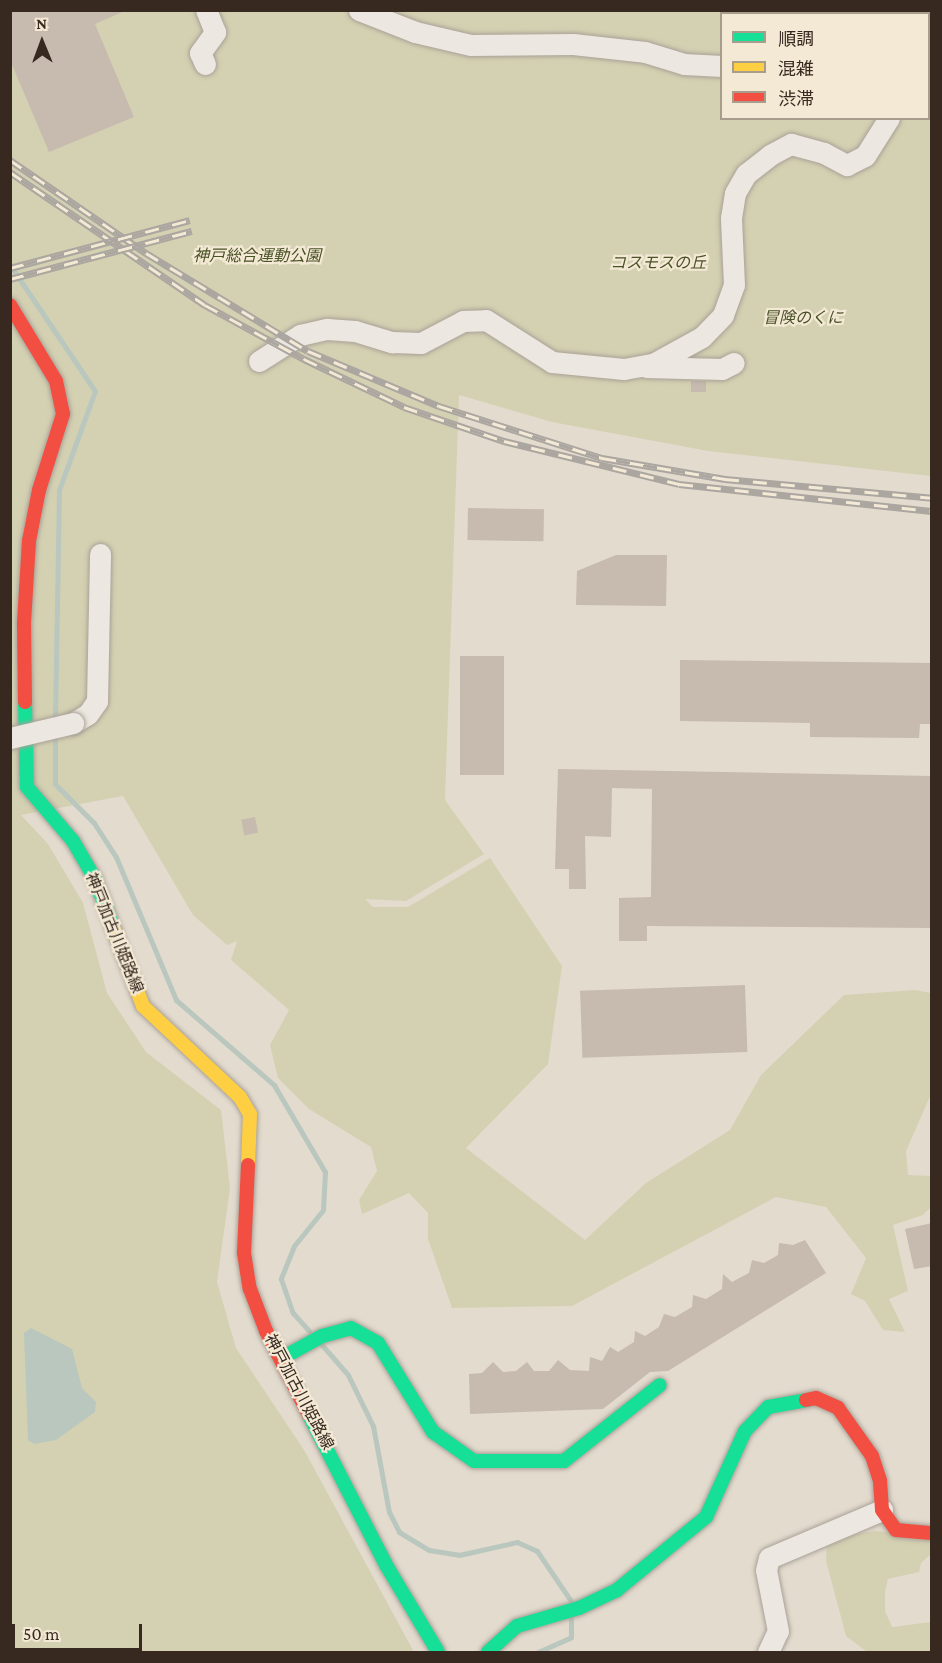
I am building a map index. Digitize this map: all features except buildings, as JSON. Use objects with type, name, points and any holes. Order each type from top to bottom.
[{"type":"main road","name":"神戸加古川姫路線","points":[[10,305],[56,381],[63,414],[39,490],[29,541],[19,788],[73,841],[95,879],[143,1005],[156,1022],[240,1097],[250,1114],[244,1253],[250,1289],[287,1355],[386,1564],[438,1653]]},
{"type":"main road","points":[[287,1355],[322,1336],[351,1328],[378,1343],[433,1432],[474,1461],[564,1461],[660,1385]]},
{"type":"main road","points":[[488,1653],[517,1626],[579,1608],[616,1590],[706,1517],[745,1431],[768,1407],[816,1398],[838,1408],[857,1431],[880,1481],[882,1510],[896,1530],[932,1533]]},
{"type":"street","points":[[205,64],[200,54],[215,32],[206,10]]},
{"type":"street","points":[[359,10],[415,32],[471,45],[573,44],[645,52],[684,63],[720,66]]},
{"type":"street","points":[[637,366],[653,364],[702,337],[723,315],[734,285],[731,218],[735,193],[746,174],[791,144],[824,153],[847,165],[865,156],[888,120]]},
{"type":"street","points":[[259,361],[300,335],[327,329],[356,331],[392,342],[421,343],[463,321],[486,320],[552,362],[595,367],[707,369],[734,363]]},
{"type":"street","points":[[10,738],[74,723],[88,714],[97,701],[100,554]]},
{"type":"street","points":[[768,1653],[778,1631],[766,1570],[769,1558],[882,1510]]},
{"type":"green space","name":"神戸総合運動公園","points":[[11,11],[931,11],[931,476],[708,451],[552,422],[459,395],[445,800],[484,854],[406,901],[365,899],[373,907],[408,907],[490,858],[562,966],[548,1064],[466,1148],[585,1240],[646,1183],[730,1130],[761,1075],[844,995],[915,990],[931,993],[931,1094],[906,1151],[908,1175],[931,1176],[931,1207],[923,1215],[893,1225],[908,1291],[889,1299],[905,1332],[883,1330],[865,1301],[851,1294],[866,1258],[826,1207],[776,1197],[572,1306],[452,1308],[428,1239],[428,1213],[409,1193],[362,1214],[359,1200],[377,1171],[371,1147],[309,1109],[278,1078],[270,1045],[289,1010],[231,960],[237,941],[227,945],[193,915],[123,796],[21,815],[48,844],[83,903],[107,993],[146,1052],[221,1110],[230,1188],[217,1282],[236,1348],[304,1450],[414,1652],[11,1652]]},
{"type":"green space","points":[[875,1531],[931,1536],[931,1554],[921,1563],[919,1572],[888,1579],[885,1611],[892,1627],[931,1622],[931,1652],[867,1652],[846,1636],[826,1561],[827,1539]]},
{"type":"shaded area","points":[[31,1328],[72,1349],[82,1388],[96,1402],[95,1412],[56,1440],[34,1444],[28,1440],[24,1333]]},
{"type":"waterway","points":[[10,265],[95,391],[59,490],[55,724]]},
{"type":"waterway","points":[[55,733],[55,784],[94,823],[116,857],[176,1000],[274,1085],[325,1172],[323,1210],[294,1246],[281,1279],[293,1313],[310,1332]]},
{"type":"waterway","points":[[322,1345],[348,1375],[373,1426],[389,1512],[399,1532],[429,1550],[459,1555],[517,1542],[537,1551],[571,1601]]},
{"type":"waterway","points":[[538,1652],[571,1637],[571,1619]]},
{"type":"railway","points":[[10,160],[146,253],[308,351],[439,406],[602,458],[725,479],[932,498]]},
{"type":"railway","points":[[10,172],[205,305],[304,359],[404,407],[504,441],[679,484],[932,511]]},
{"type":"railway","points":[[10,268],[190,220]]},
{"type":"railway","points":[[10,279],[192,231]]},
{"type":"traffic: fast","points":[[25,702],[27,787],[73,841],[95,879],[113,927]]},
{"type":"traffic: fast","points":[[282,1358],[322,1336],[351,1328],[378,1343],[433,1432],[474,1461],[564,1461],[660,1385]]},
{"type":"traffic: fast","points":[[488,1652],[517,1626],[579,1608],[617,1590],[706,1517],[745,1431],[768,1407],[806,1400]]},
{"type":"traffic: fast","points":[[309,1415],[386,1565],[438,1652]]},
{"type":"traffic: slow","points":[[113,927],[143,1006],[240,1097],[250,1114],[248,1165]]},
{"type":"traffic: jam","points":[[10,305],[56,381],[63,414],[39,490],[29,541],[24,622],[25,702]]},
{"type":"traffic: jam","points":[[248,1165],[244,1253],[250,1289],[266,1331],[309,1415]]},
{"type":"traffic: jam","points":[[806,1400],[816,1398],[838,1408],[872,1456],[880,1481],[882,1510],[896,1530],[932,1533]]},
{"type":"park label","name":"コスモスの丘","points":[[658,263]]},
{"type":"park label","name":"冒険のくに","points":[[803,318]]}]
